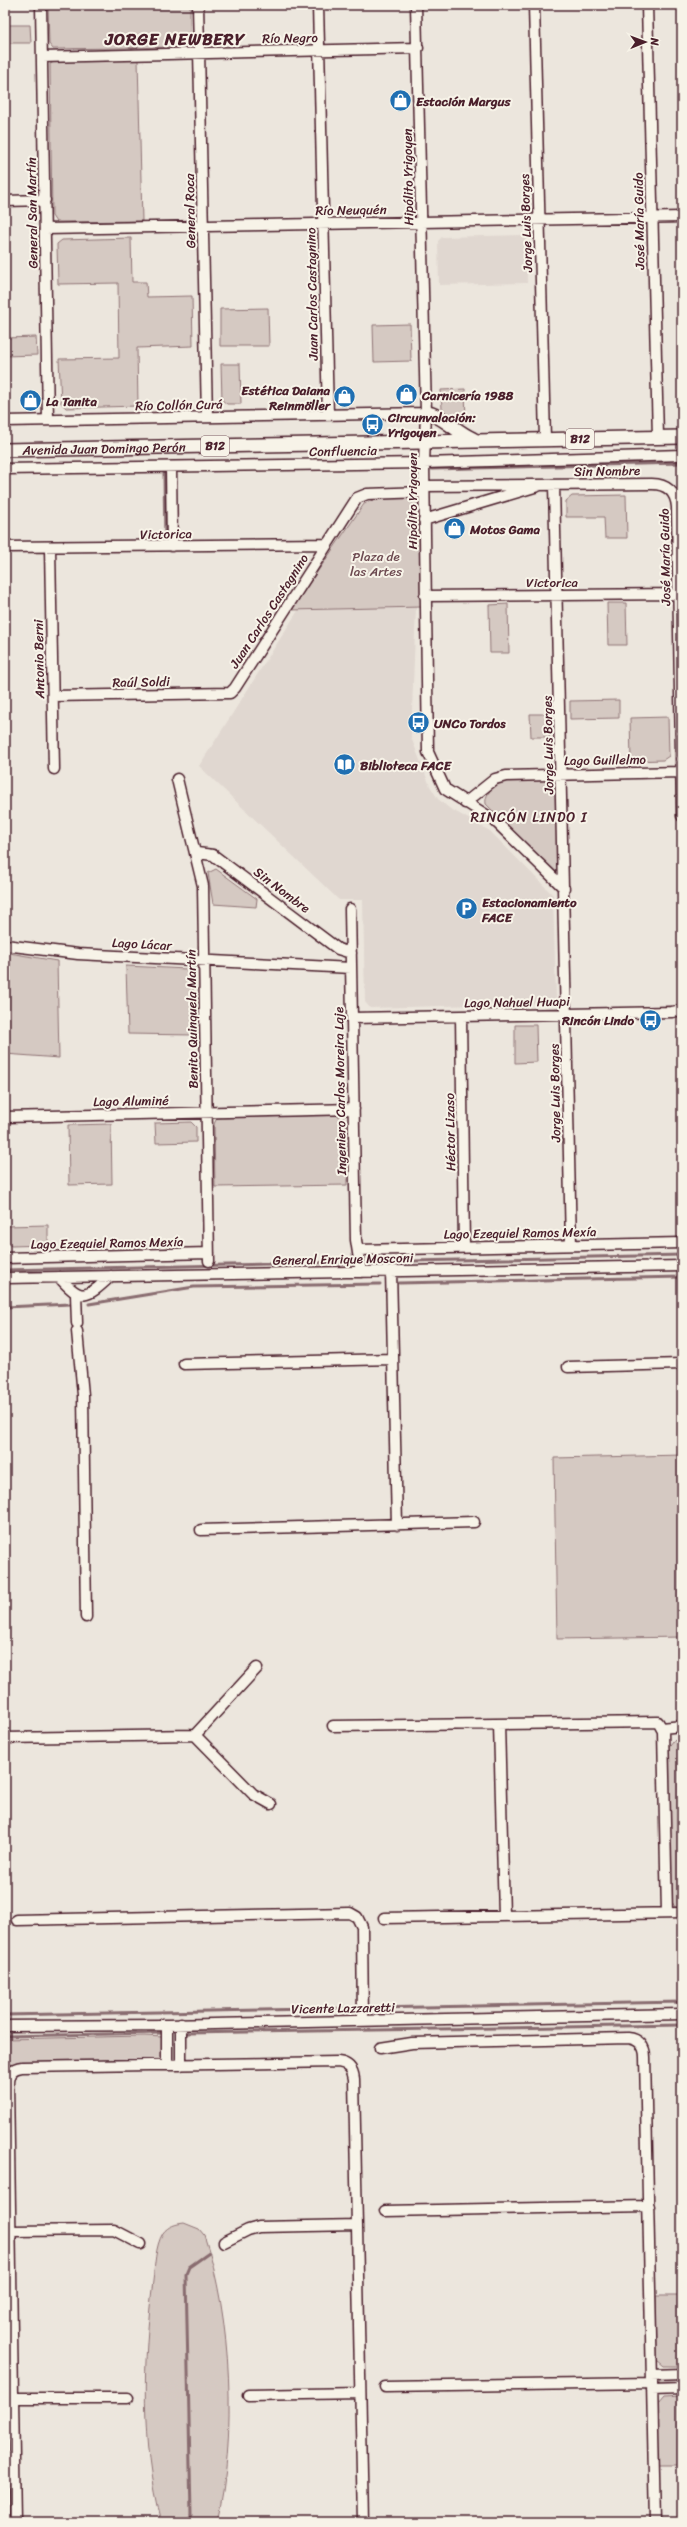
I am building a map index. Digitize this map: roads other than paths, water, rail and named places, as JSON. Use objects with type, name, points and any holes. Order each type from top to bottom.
[{"type":"main road","points":[[426,413],[437,415],[460,433],[478,441]]},
{"type":"main road","name":"Avenida Juan Domingo Perón","points":[[5,450],[682,437]]},
{"type":"street","name":"General San Martín","points":[[41,5],[48,420]]},
{"type":"street","name":"General Roca","points":[[198,5],[207,417]]},
{"type":"street","name":"Juan Carlos Castagnino","points":[[318,5],[328,415]]},
{"type":"street","name":"Hipólito Yrigoyen","points":[[416,5],[426,413],[424,520],[428,752],[443,787],[465,803],[494,820],[564,888]]},
{"type":"street","name":"Jorge Luis Borges","points":[[534,5],[545,439]]},
{"type":"street","name":"José María Guido","points":[[647,5],[658,437]]},
{"type":"street","name":"Río Negro","points":[[42,57],[418,48]]},
{"type":"street","points":[[5,201],[45,200]]},
{"type":"street","name":"Río Neuquén","points":[[45,229],[682,217]]},
{"type":"street","name":"Río Collón Curá","points":[[5,421],[426,413]]},
{"type":"street","name":"Confluencia","points":[[5,469],[424,462],[682,455]]},
{"type":"street","points":[[171,467],[172,546]]},
{"type":"street","name":"Sin Nombre","points":[[424,489],[542,485],[652,484],[664,486],[670,490]]},
{"type":"street","name":"Sin Nombre","points":[[424,520],[542,485]]},
{"type":"street","name":"Jorge Luis Borges","points":[[554,485],[562,774],[571,1245]]},
{"type":"street","name":"Juan Carlos Castagnino","points":[[230,693],[327,544],[361,495],[424,489]]},
{"type":"street","name":"José María Guido","points":[[670,490],[676,499],[680,517],[678,594],[682,816]]},
{"type":"street","name":"Victorica","points":[[5,547],[50,548],[327,544]]},
{"type":"street","name":"Antonio Berni","points":[[50,548],[54,769]]},
{"type":"street","name":"Victorica","points":[[425,596],[678,594]]},
{"type":"street","name":"Raúl Soldi","points":[[53,696],[230,693]]},
{"type":"street","name":"Lago Guillelmo","points":[[465,803],[500,777],[562,774],[681,772]]},
{"type":"street","name":"Benito Quinquela Martín","points":[[177,780],[197,853],[203,886],[209,1257]]},
{"type":"street","name":"Sin Nombre","points":[[197,853],[214,855],[338,949],[351,953]]},
{"type":"street","name":"Ingeniero Carlos Moreira Laje","points":[[350,909],[358,1250],[361,1272]]},
{"type":"street","name":"Lago Lácar","points":[[5,945],[78,954],[351,968]]},
{"type":"street","name":"Lago Nahuel Huapi","points":[[352,1018],[672,1012],[682,1010]]},
{"type":"street","name":"Héctor Lizaso","points":[[461,1016],[464,1248]]},
{"type":"street","name":"Lago Aluminé","points":[[5,1117],[354,1109]]},
{"type":"street","name":"Lago Ezequiel Ramos Mexía","points":[[358,1250],[682,1243]]},
{"type":"street","name":"Lago Ezequiel Ramos Mexía","points":[[5,1258],[209,1257]]},
{"type":"street","name":"General Enrique Mosconi","points":[[5,1278],[682,1266]]},
{"type":"street","points":[[391,1271],[397,1525]]},
{"type":"street","points":[[76,1294],[90,1294],[112,1276]]},
{"type":"street","points":[[59,1277],[76,1294],[77,1327],[83,1395],[86,1617]]},
{"type":"street","points":[[184,1364],[393,1359]]},
{"type":"street","points":[[568,1367],[682,1364]]},
{"type":"street","points":[[201,1530],[474,1522]]},
{"type":"street","points":[[5,1738],[195,1735],[257,1668]]},
{"type":"street","points":[[333,1726],[652,1721],[660,1723],[662,1728],[666,1913]]},
{"type":"street","points":[[499,1724],[504,1916]]},
{"type":"street","points":[[662,1728],[682,1726]]},
{"type":"street","points":[[195,1735],[253,1794],[271,1804]]},
{"type":"street","points":[[17,1920],[350,1913],[357,1917],[362,1927],[363,2021]]},
{"type":"street","points":[[384,1918],[682,1913]]},
{"type":"street","name":"Vicente Lazzaretti","points":[[5,2026],[167,2025],[682,2014]]},
{"type":"street","points":[[180,2024],[181,2065]]},
{"type":"street","points":[[167,2025],[167,2065]]},
{"type":"street","points":[[380,2048],[412,2043],[628,2038],[638,2041],[645,2054],[655,2522]]},
{"type":"street","points":[[15,2522],[8,2084],[13,2070],[22,2067],[338,2062],[348,2065],[354,2075],[363,2522]]},
{"type":"street","points":[[385,2211],[649,2206]]},
{"type":"street","points":[[224,2242],[248,2230],[259,2228],[357,2225]]},
{"type":"street","points":[[10,2231],[114,2230],[141,2244]]},
{"type":"street","points":[[652,2382],[682,2374]]},
{"type":"street","points":[[385,2386],[652,2382],[682,2389]]},
{"type":"street","points":[[248,2395],[360,2393]]},
{"type":"street","points":[[13,2398],[128,2398]]},
{"type":"waterway","points":[[432,469],[682,463]]},
{"type":"waterway","points":[[164,474],[165,543]]},
{"type":"waterway","points":[[367,1262],[682,1255]]},
{"type":"waterway","points":[[5,1270],[354,1262]]},
{"type":"waterway","points":[[399,1283],[682,1277]]},
{"type":"waterway","points":[[89,1304],[194,1287],[380,1284]]},
{"type":"waterway","points":[[5,1307],[71,1304]]},
{"type":"waterway","points":[[371,2008],[682,2002]]},
{"type":"waterway","points":[[5,2015],[359,2008]]},
{"type":"waterway","points":[[187,2033],[682,2025]]},
{"type":"waterway","points":[[5,2036],[162,2033]]},
{"type":"waterway","points":[[184,2522],[191,2515],[186,2274],[189,2267],[209,2253]]},
{"type":"waterway","points":[[5,2391],[7,2522]]},
{"type":"place","name":"Estación Margus","points":[[400,101]]},
{"type":"place","name":"Carnicería 1988","points":[[407,395]]},
{"type":"place","name":"Estética Daiana Reinmöller","points":[[345,397]]},
{"type":"place","name":"La Tanita","points":[[31,401]]},
{"type":"place","name":"Circunvalación: Yrigoyen","points":[[372,424]]},
{"type":"place","name":"Motos Gama","points":[[455,529]]},
{"type":"place","name":"UNCo Tordos","points":[[419,723]]},
{"type":"place","name":"Biblioteca FACE","points":[[344,765]]},
{"type":"place","name":"Estacionamiento FACE","points":[[466,909]]},
{"type":"place","name":"Rincón Lindo","points":[[650,1020]]},
{"type":"district","name":"JORGE NEWBERY","points":[[175,39]]},
{"type":"district","name":"RINCÓN LINDO I","points":[[529,817]]},
{"type":"park label","name":"Plaza de las Artes","points":[[376,564]]}]
